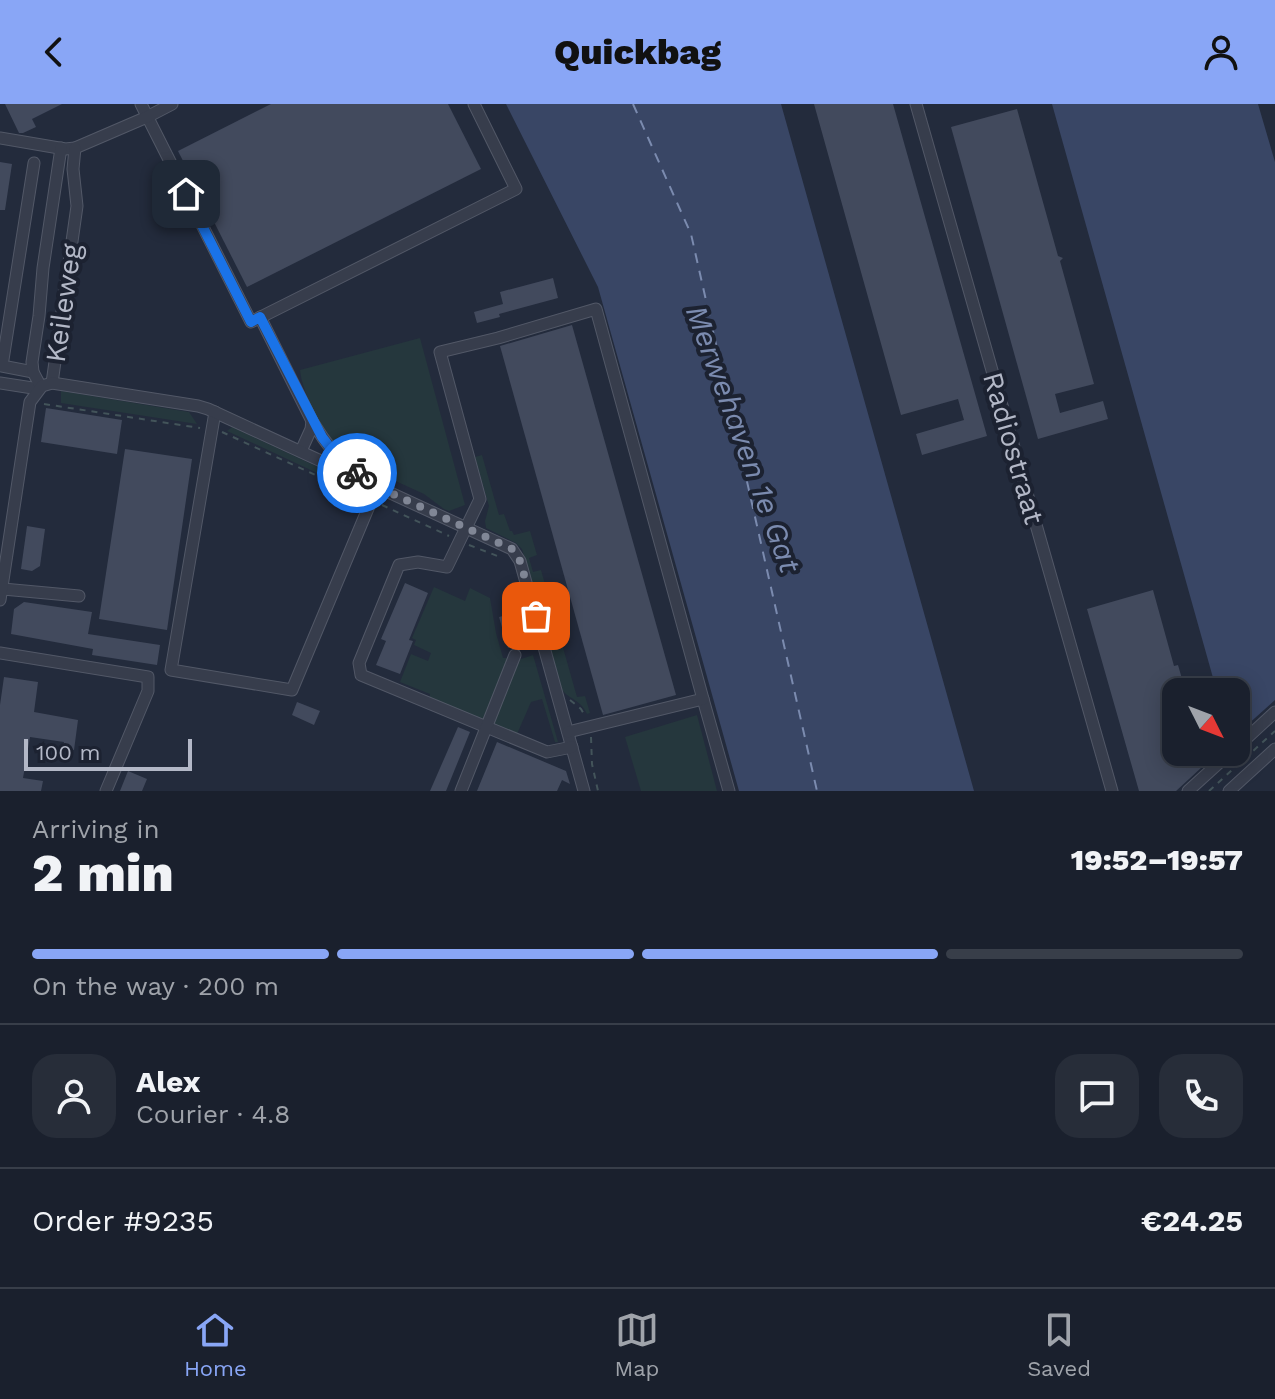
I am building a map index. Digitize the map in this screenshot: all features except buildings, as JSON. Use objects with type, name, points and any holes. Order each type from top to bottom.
[{"type":"street","points":[[141,104],[251,322],[516,189],[474,104]]},
{"type":"street","points":[[0,138],[75,148],[172,104]]},
{"type":"street","name":"Radiostraat","points":[[916,104],[1112,791]]},
{"type":"street","points":[[33,372],[43,268],[61,148]]},
{"type":"street","name":"Keileweg","points":[[1,595],[30,402],[44,386],[77,206],[73,169],[75,148]]},
{"type":"street","points":[[34,163],[2,366],[33,372],[44,386]]},
{"type":"street","points":[[572,747],[547,752],[361,675],[359,663],[399,565],[418,562],[447,567],[480,499],[440,352],[596,309],[729,791]]},
{"type":"street","points":[[260,317],[322,437],[335,454],[372,484]]},
{"type":"street","points":[[0,383],[198,406],[512,549],[521,563],[584,791]]},
{"type":"street","points":[[215,412],[171,670],[292,690],[372,484]]},
{"type":"street","points":[[306,454],[312,421]]},
{"type":"street","points":[[306,454],[319,451],[322,437]]},
{"type":"street","points":[[1,595],[79,596]]},
{"type":"street","points":[[0,653],[148,677],[148,691],[106,791]]},
{"type":"street","points":[[461,791],[515,655]]},
{"type":"street","points":[[568,732],[703,699]]},
{"type":"street","points":[[1250,735],[1275,712]]},
{"type":"street","points":[[1229,791],[1275,749]]},
{"type":"street","points":[[1188,791],[1216,766]]},
{"type":"path","points":[[30,402],[206,429]]},
{"type":"path","points":[[221,431],[360,496]]},
{"type":"path","points":[[374,502],[487,553],[521,563]]},
{"type":"path","points":[[1209,791],[1275,731]]},
{"type":"shaded area","points":[[420,338],[465,505],[449,511],[424,494],[345,455],[312,407],[300,370]]},
{"type":"shaded area","points":[[61,391],[189,412],[197,424],[61,403]]},
{"type":"shaded area","points":[[232,427],[361,487],[364,495],[227,431]]},
{"type":"shaded area","points":[[482,455],[499,515],[504,514],[514,535],[530,531],[537,555],[529,558],[533,572],[541,570],[577,697],[585,696],[590,713],[587,714],[562,690],[522,549],[486,528],[489,506],[475,457]]},
{"type":"shaded area","points":[[434,587],[465,601],[470,588],[490,598],[503,658],[508,658],[483,720],[400,682],[411,654],[428,661],[431,653],[414,645],[416,640],[412,638]]},
{"type":"shaded area","points":[[533,655],[558,742],[555,742],[542,699],[531,702],[517,734],[492,724],[518,660]]},
{"type":"shaded area","points":[[697,715],[717,791],[641,791],[625,737]]},
{"type":"water","name":"Merwehaven 1e Gat","points":[[506,104],[781,104],[974,791],[739,791],[598,287]]},
{"type":"water","points":[[1052,104],[1258,104],[1275,162],[1275,700],[1250,722],[1250,678],[1213,678]]},
{"type":"ferry route","points":[[633,104],[691,234],[817,791]]},
{"type":"way so far","points":[[357,473],[367,482],[512,549],[520,561],[536,616]]},
{"type":"route","points":[[186,194],[251,322],[260,317],[312,421],[335,454],[357,473]]}]
